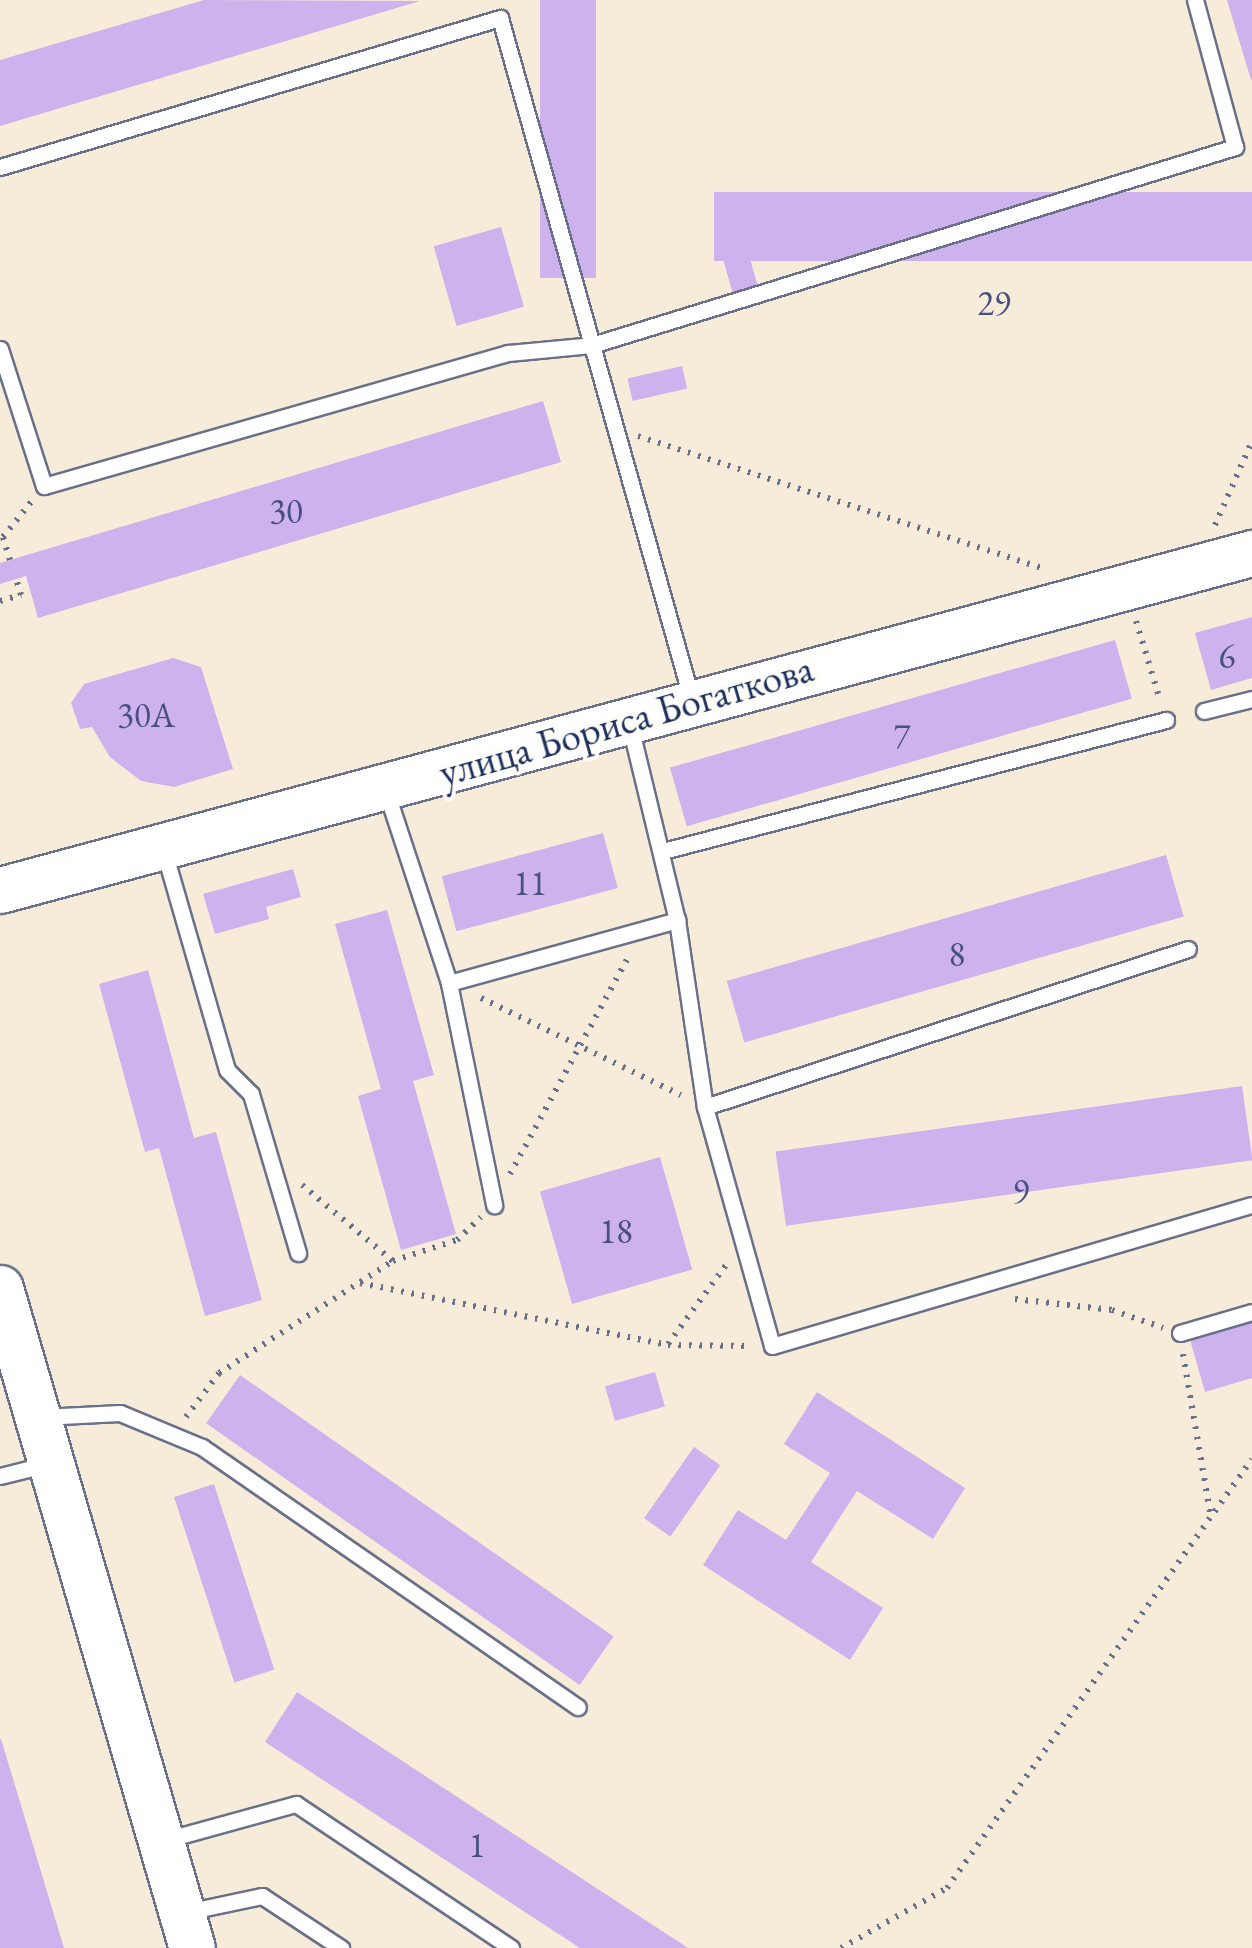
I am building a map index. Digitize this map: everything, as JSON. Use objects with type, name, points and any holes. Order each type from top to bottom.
[{"type":"street","name":"улица Бориса Богаткова","points":[[0,890],[385,788],[690,697],[1234,558]]},
{"type":"street","points":[[0,1288],[48,1464],[187,1930]]},
{"type":"lane","points":[[0,348],[44,486],[508,353],[592,345],[1235,147],[1195,0]]},
{"type":"lane","points":[[0,166],[500,18],[690,697]]},
{"type":"lane","points":[[1204,711],[1252,699]]},
{"type":"lane","points":[[627,718],[677,920],[704,1107],[772,1346],[1251,1205]]},
{"type":"lane","points":[[663,851],[1166,720]]},
{"type":"lane","points":[[385,788],[449,983],[494,1204]]},
{"type":"lane","points":[[163,848],[227,1070],[251,1094],[298,1253]]},
{"type":"lane","points":[[449,983],[677,920]]},
{"type":"lane","points":[[704,1107],[1188,949]]},
{"type":"lane","points":[[1180,1334],[1252,1312]]},
{"type":"lane","points":[[37,1417],[120,1413],[174,1434],[578,1707]]},
{"type":"lane","points":[[0,1476],[48,1464]]},
{"type":"lane","points":[[161,1842],[296,1804],[511,1948]]},
{"type":"lane","points":[[187,1930],[262,1896],[342,1948]]},
{"type":"path","points":[[614,428],[1042,570],[1061,566]]},
{"type":"path","points":[[1234,558],[1215,524],[1252,441]]},
{"type":"path","points":[[10,560],[4,537],[44,486]]},
{"type":"path","points":[[0,601],[21,595],[16,579]]},
{"type":"path","points":[[1134,616],[1166,720]]},
{"type":"path","points":[[174,1434],[218,1373],[393,1262],[457,1240],[494,1204],[644,929]]},
{"type":"path","points":[[449,983],[704,1107]]},
{"type":"path","points":[[270,1158],[393,1262]]},
{"type":"path","points":[[668,1345],[743,1242]]},
{"type":"path","points":[[359,1283],[668,1345],[772,1346]]},
{"type":"path","points":[[954,1292],[1112,1310],[1180,1334],[1211,1517]]},
{"type":"path","points":[[841,1948],[947,1888],[1252,1458]]},
{"type":"building","points":[[204,0],[420,1],[0,126],[0,60]]},
{"type":"building","points":[[540,0],[596,0],[596,278],[540,278]]},
{"type":"building","points":[[1227,0],[1252,0],[1251,80]]},
{"type":"building","points":[[714,192],[1252,192],[1252,261],[714,261]]},
{"type":"building","points":[[501,227],[524,307],[457,326],[434,246]]},
{"type":"building","points":[[744,238],[758,286],[733,293],[719,245]]},
{"type":"building","points":[[682,366],[687,388],[633,401],[627,379]]},
{"type":"building","points":[[543,401],[561,462],[38,618],[26,576],[0,584],[0,563]]},
{"type":"building","points":[[1252,617],[1252,678],[1211,690],[1195,633]]},
{"type":"building","points":[[1115,640],[1132,699],[687,826],[670,768]]},
{"type":"building","points":[[173,658],[201,667],[233,769],[174,787],[141,781],[110,757],[92,727],[80,729],[71,703],[84,684]]},
{"type":"building","points":[[603,833],[618,888],[456,931],[442,876]]},
{"type":"building","points":[[1166,855],[1184,917],[744,1042],[727,981]]},
{"type":"building","points":[[293,869],[301,897],[266,907],[269,919],[215,934],[203,894]]},
{"type":"building","points":[[387,910],[434,1075],[413,1081],[456,1234],[401,1250],[358,1096],[381,1089],[335,924]]},
{"type":"building","points":[[148,970],[194,1138],[216,1132],[262,1300],[205,1316],[159,1148],[145,1152],[99,984]]},
{"type":"building","points":[[1242,1086],[1252,1160],[786,1226],[776,1152]]},
{"type":"building","points":[[660,1157],[692,1269],[572,1304],[540,1191]]},
{"type":"building","points":[[1252,1318],[1252,1378],[1205,1392],[1189,1336]]},
{"type":"building","points":[[655,1372],[665,1407],[615,1421],[605,1386]]},
{"type":"building","points":[[240,1375],[614,1637],[580,1685],[206,1423]]},
{"type":"building","points":[[817,1392],[965,1488],[933,1539],[857,1491],[811,1562],[883,1608],[850,1660],[703,1565],[738,1510],[786,1540],[830,1473],[784,1444]]},
{"type":"building","points":[[694,1447],[720,1465],[670,1537],[644,1518]]},
{"type":"building","points":[[214,1484],[274,1669],[234,1682],[174,1497]]},
{"type":"building","points":[[297,1692],[688,1948],[580,1948],[265,1742]]},
{"type":"building","points":[[1,1739],[64,1948],[0,1948]]}]
